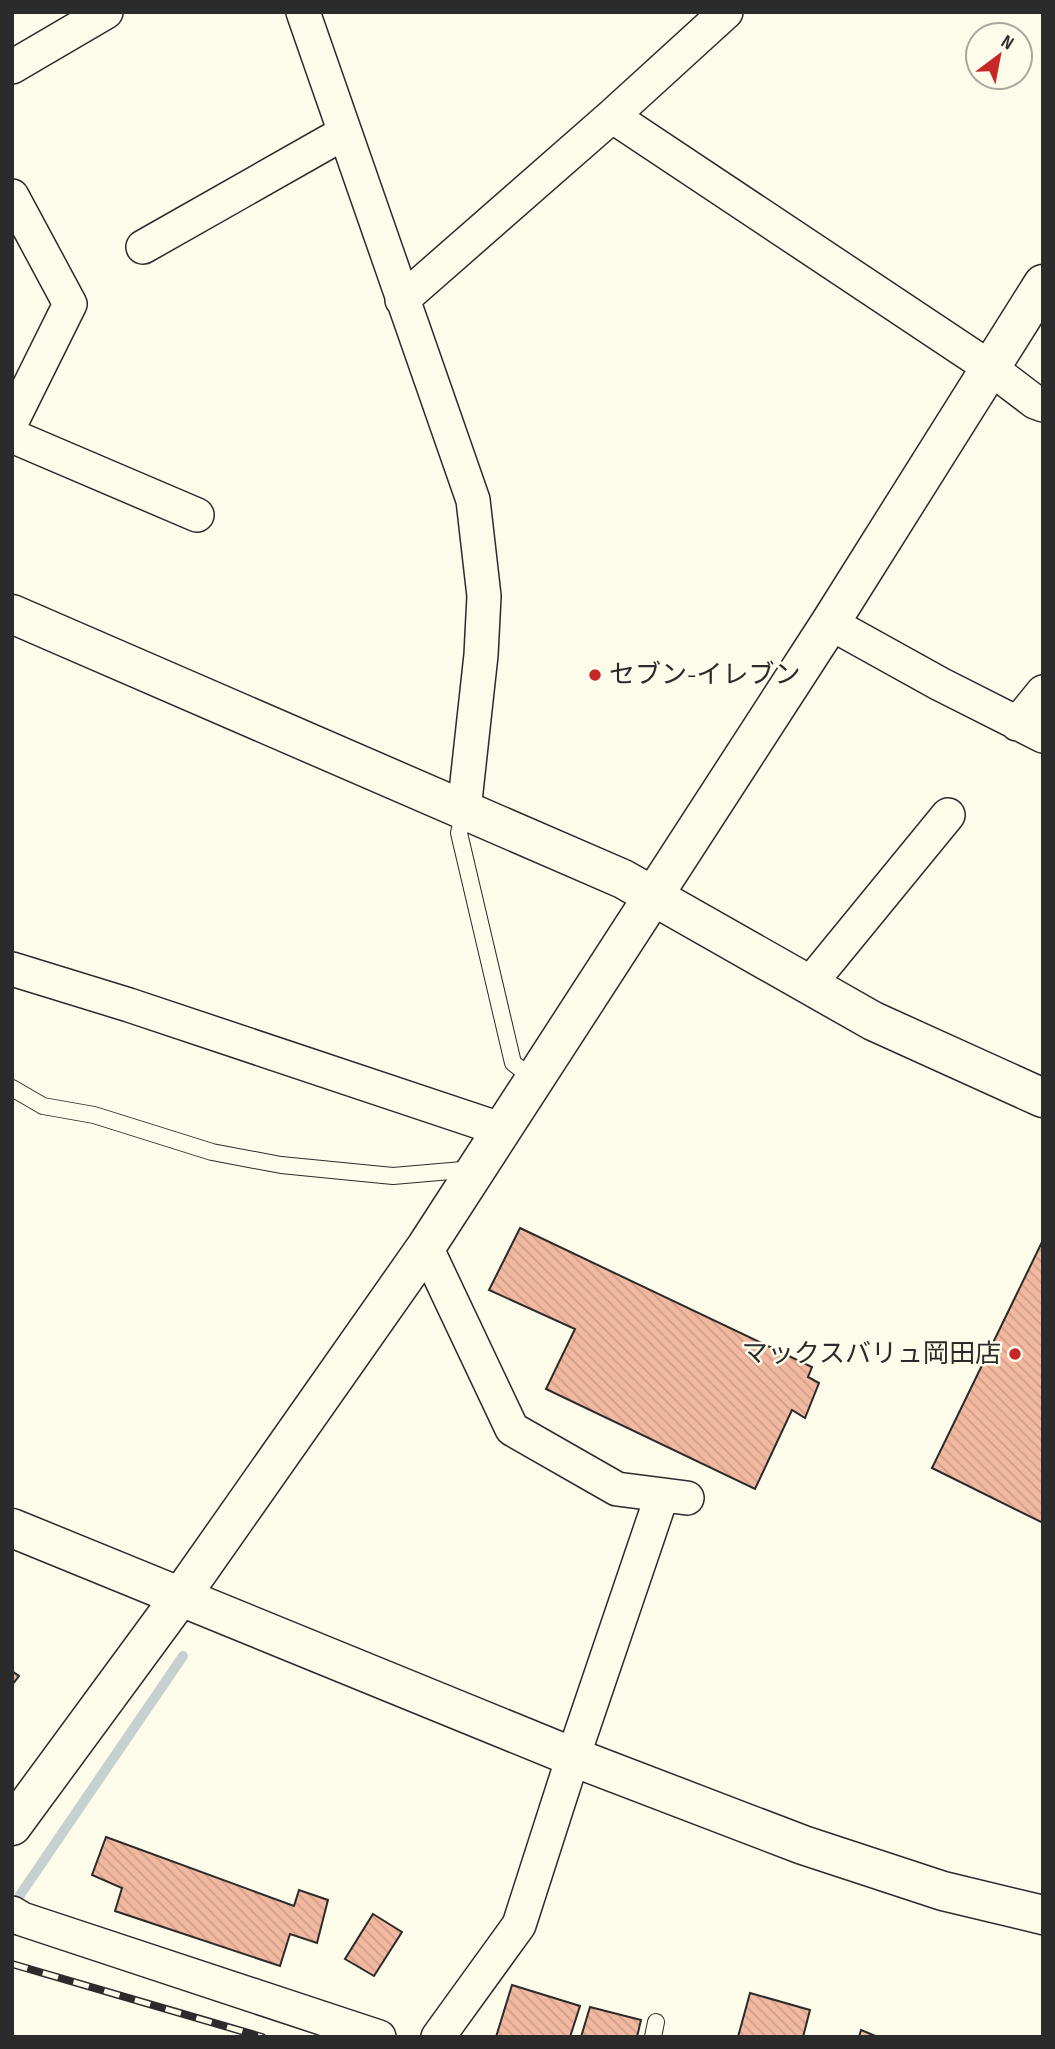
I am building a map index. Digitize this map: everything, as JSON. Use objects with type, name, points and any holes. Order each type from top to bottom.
[{"type":"street","points":[[303,12],[473,500],[484,596],[481,655],[464,810]]},
{"type":"street","points":[[402,300],[726,12]]},
{"type":"street","points":[[12,67],[85,17]]},
{"type":"street","points":[[612,116],[1043,405]]},
{"type":"street","points":[[143,247],[344,133]]},
{"type":"street","points":[[12,196],[69,304],[12,421]]},
{"type":"street","points":[[12,1826],[181,1596],[426,1247],[830,624],[1043,284]]},
{"type":"street","points":[[12,436],[197,515]]},
{"type":"street","points":[[12,614],[623,879],[873,1021],[1043,1098]]},
{"type":"street","points":[[830,624],[1030,730],[1043,692]]},
{"type":"street","points":[[808,986],[948,815]]},
{"type":"street","points":[[12,969],[129,1004],[503,1130]]},
{"type":"street","points":[[426,1247],[512,1429],[617,1489],[675,1496],[573,1757],[519,1925],[438,2037]]},
{"type":"street","points":[[12,1528],[573,1757],[803,1845],[943,1891],[1043,1915]]},
{"type":"street","points":[[12,1913],[22,1919],[379,2037]]},
{"type":"lane","points":[[464,810],[459,833],[513,1063],[535,1080]]},
{"type":"lane","points":[[12,1088],[43,1105],[94,1115],[212,1152],[281,1165],[393,1176],[476,1169]]},
{"type":"building","points":[[520,1228],[812,1367],[808,1377],[819,1383],[805,1418],[792,1410],[755,1489],[546,1389],[575,1329],[489,1290]]},
{"type":"building","name":"マックスバリュ岡田店","points":[[1043,1240],[1043,1523],[932,1468]]},
{"type":"building","points":[[12,1671],[19,1676],[12,1685]]},
{"type":"building","points":[[106,1837],[294,1906],[299,1890],[328,1900],[317,1943],[290,1934],[280,1966],[115,1911],[122,1888],[92,1875]]},
{"type":"building","points":[[373,1914],[402,1932],[374,1976],[345,1959]]},
{"type":"building","points":[[512,1985],[580,2006],[570,2037],[496,2037]]},
{"type":"building","points":[[750,1993],[810,2010],[803,2037],[738,2037]]},
{"type":"building","points":[[590,2007],[641,2020],[637,2037],[581,2037]]},
{"type":"building","points":[[861,2030],[878,2037],[859,2037]]},
{"type":"waterway","points":[[20,1895],[183,1656]]},
{"type":"railway","points":[[12,1964],[262,2037]]},
{"type":"place","name":"セブン-イレブン","points":[[595,675]]},
{"type":"place","name":"マックスバリュ岡田店","points":[[1015,1354]]}]
